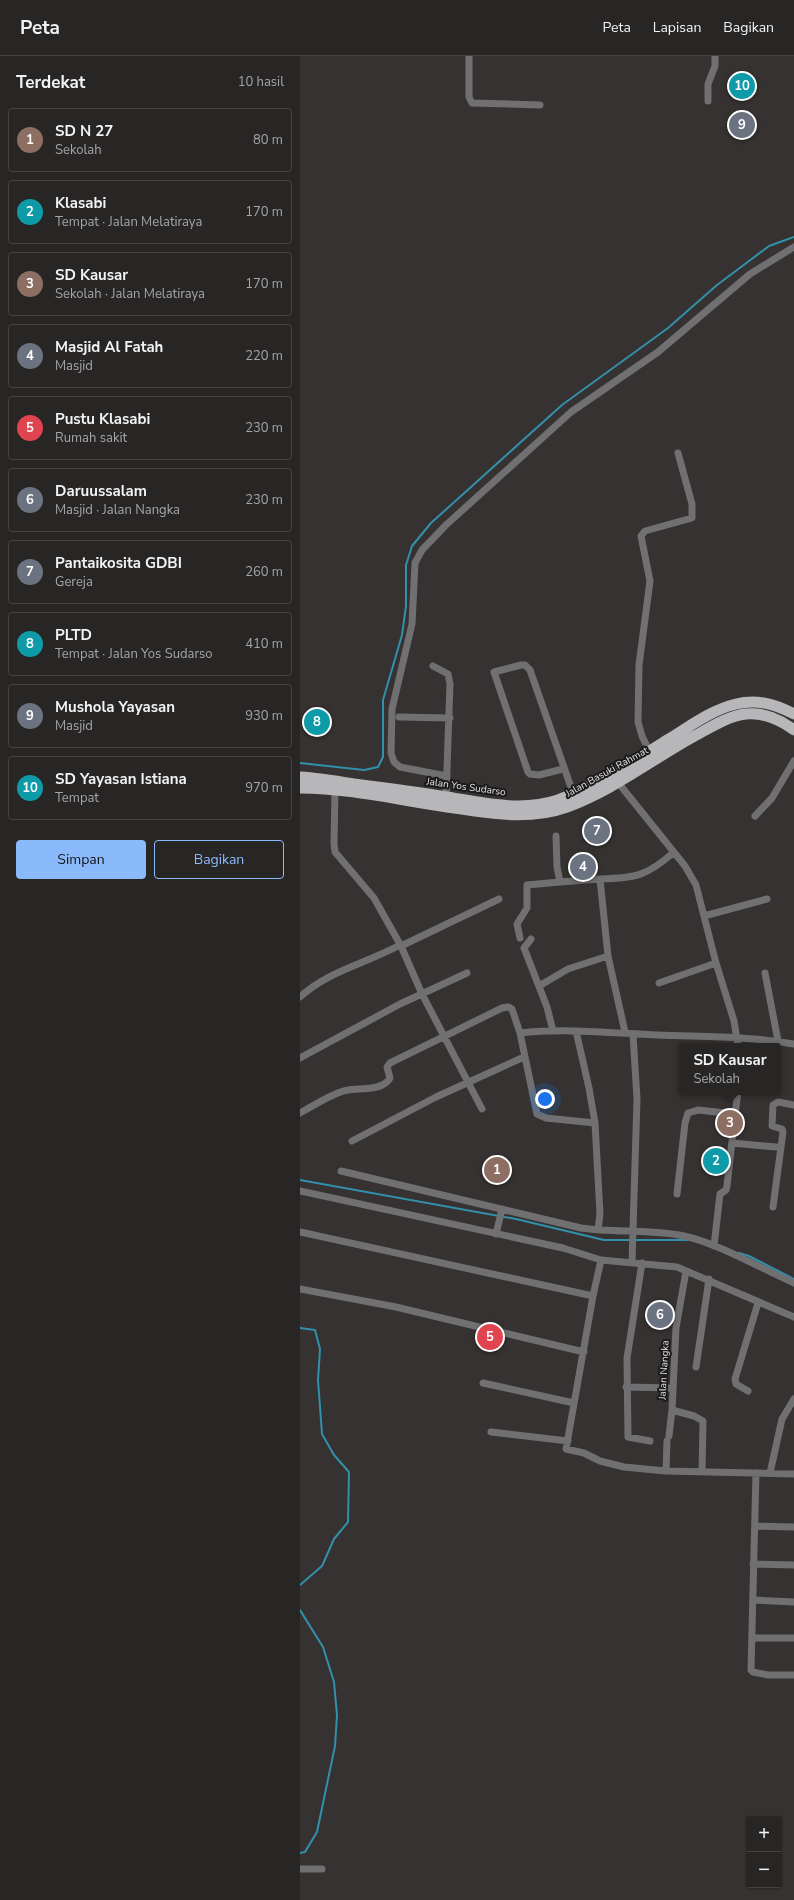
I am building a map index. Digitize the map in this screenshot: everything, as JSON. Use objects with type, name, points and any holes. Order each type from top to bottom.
[{"type":"highway","name":"Jalan Yos Sudarso","points":[[300,777],[493,805],[531,806],[556,800],[614,778],[649,751],[702,718],[737,704],[764,703],[775,705],[794,714]]},
{"type":"highway","name":"Jalan Basuki Rahmat","points":[[300,788],[335,790],[503,815],[530,815],[552,812],[571,806],[614,778],[730,718],[746,714],[757,714],[770,717],[794,730]]},
{"type":"street","points":[[469,56],[469,97],[472,103],[540,105]]},
{"type":"street","points":[[708,101],[708,84],[715,66],[715,56]]},
{"type":"street","points":[[447,776],[400,767],[394,762],[391,753],[394,695],[412,624],[415,567],[418,555],[446,525],[572,412],[668,344],[750,274],[794,247]]},
{"type":"street","points":[[649,751],[642,736],[638,722],[639,665],[650,581],[641,536],[645,531],[692,518],[692,504],[678,453]]},
{"type":"street","points":[[563,769],[539,776],[528,772],[494,672],[521,665],[525,665],[530,670],[563,769],[573,793]]},
{"type":"street","points":[[433,666],[444,671],[449,678],[450,718],[446,797]]},
{"type":"street","points":[[399,717],[450,718]]},
{"type":"street","points":[[755,816],[772,798],[794,761]]},
{"type":"street","points":[[614,778],[674,852],[691,875],[696,885],[738,1043]]},
{"type":"street","points":[[335,790],[335,852],[374,898],[400,946],[422,994],[482,1110]]},
{"type":"street","points":[[556,836],[557,867],[560,882]]},
{"type":"street","points":[[520,938],[517,924],[527,908],[527,885],[531,883],[622,878],[642,874],[656,868],[674,852]]},
{"type":"street","points":[[600,879],[608,956],[625,1032]]},
{"type":"street","points":[[300,997],[306,991],[332,976],[378,957],[499,899]]},
{"type":"street","points":[[704,916],[767,899]]},
{"type":"street","points":[[531,939],[524,948],[540,986],[553,1031]]},
{"type":"street","points":[[540,986],[568,969],[608,956]]},
{"type":"street","points":[[659,982],[716,963]]},
{"type":"street","points":[[300,1058],[422,994],[467,973]]},
{"type":"street","points":[[765,973],[778,1041]]},
{"type":"street","points":[[300,1113],[346,1090],[371,1088],[388,1082],[390,1078],[387,1067],[390,1063],[502,1008],[508,1007],[512,1010],[520,1033],[535,1110],[539,1117],[594,1123]]},
{"type":"street","points":[[520,1033],[553,1031],[625,1032],[633,1034],[737,1038],[778,1041],[794,1044]]},
{"type":"street","points":[[576,1031],[590,1095],[594,1123],[600,1214],[598,1230]]},
{"type":"street","points":[[632,1260],[636,1099],[633,1034]]},
{"type":"street","points":[[352,1141],[436,1097],[468,1084],[524,1057]]},
{"type":"street","points":[[714,1246],[720,1194],[727,1189],[738,1095]]},
{"type":"street","points":[[774,1207],[783,1132],[782,1129],[772,1126],[773,1105],[778,1102],[794,1105]]},
{"type":"street","points":[[676,1194],[685,1123],[688,1113],[698,1110],[735,1114]]},
{"type":"street","points":[[732,1143],[776,1147]]},
{"type":"street","points":[[341,1171],[501,1212],[598,1230],[632,1234],[646,1230],[686,1237],[714,1246],[794,1283]]},
{"type":"street","points":[[300,1191],[497,1231],[563,1248],[601,1260],[632,1260],[642,1263],[667,1265],[709,1279],[758,1303],[794,1317]]},
{"type":"street","points":[[497,1231],[501,1212]]},
{"type":"street","points":[[300,1232],[593,1296]]},
{"type":"street","points":[[601,1260],[593,1296],[566,1449],[584,1453],[605,1463],[624,1467],[666,1471],[794,1474]]},
{"type":"street","points":[[642,1263],[628,1346],[626,1387],[628,1437],[650,1441]]},
{"type":"street","name":"Jalan Nangka","points":[[686,1271],[676,1328],[672,1410],[694,1416],[703,1421],[702,1472]]},
{"type":"street","points":[[696,1366],[709,1279]]},
{"type":"street","points":[[300,1289],[396,1307],[584,1352]]},
{"type":"street","points":[[748,1391],[736,1384],[735,1379],[758,1303]]},
{"type":"street","points":[[483,1383],[574,1403]]},
{"type":"street","points":[[626,1387],[673,1388]]},
{"type":"street","points":[[770,1473],[782,1419],[794,1399]]},
{"type":"street","points":[[666,1471],[668,1438],[672,1410]]},
{"type":"street","points":[[491,1432],[568,1441]]},
{"type":"street","points":[[756,1473],[752,1671],[768,1675],[794,1675]]},
{"type":"street","points":[[755,1526],[794,1527]]},
{"type":"street","points":[[753,1564],[794,1565]]},
{"type":"street","points":[[753,1600],[794,1602]]},
{"type":"street","points":[[752,1638],[794,1638]]},
{"type":"street","points":[[300,1869],[322,1869]]},
{"type":"waterway","points":[[300,763],[364,770],[378,767],[383,757],[383,700],[402,635],[406,606],[406,565],[412,546],[431,523],[562,405],[668,328],[717,285],[769,246],[794,237]]},
{"type":"waterway","points":[[300,1180],[516,1219],[604,1240],[631,1240]]},
{"type":"waterway","points":[[635,1240],[687,1240]]},
{"type":"waterway","points":[[739,1253],[749,1256],[794,1279]]},
{"type":"waterway","points":[[300,1328],[315,1330],[320,1349],[318,1380],[322,1434],[334,1455],[349,1472],[348,1522],[334,1539],[322,1566],[300,1585]]},
{"type":"waterway","points":[[300,1610],[323,1647],[334,1682],[337,1715],[335,1746],[317,1832],[305,1852],[300,1853]]},
{"type":"place","name":"SD Yayasan Istiana","points":[[742,86]]},
{"type":"place","name":"Mushola Yayasan","points":[[742,125]]},
{"type":"place","name":"PLTD","points":[[317,722]]},
{"type":"place","name":"Pantaikosita GDBI","points":[[597,831]]},
{"type":"place","name":"Masjid Al Fatah","points":[[583,867]]},
{"type":"place","name":"SD Kausar","points":[[730,1123]]},
{"type":"place","name":"Klasabi","points":[[716,1161]]},
{"type":"place","name":"SD N 27","points":[[497,1170]]},
{"type":"place","name":"Daruussalam","points":[[660,1315]]},
{"type":"place","name":"Pustu Klasabi","points":[[490,1337]]}]
